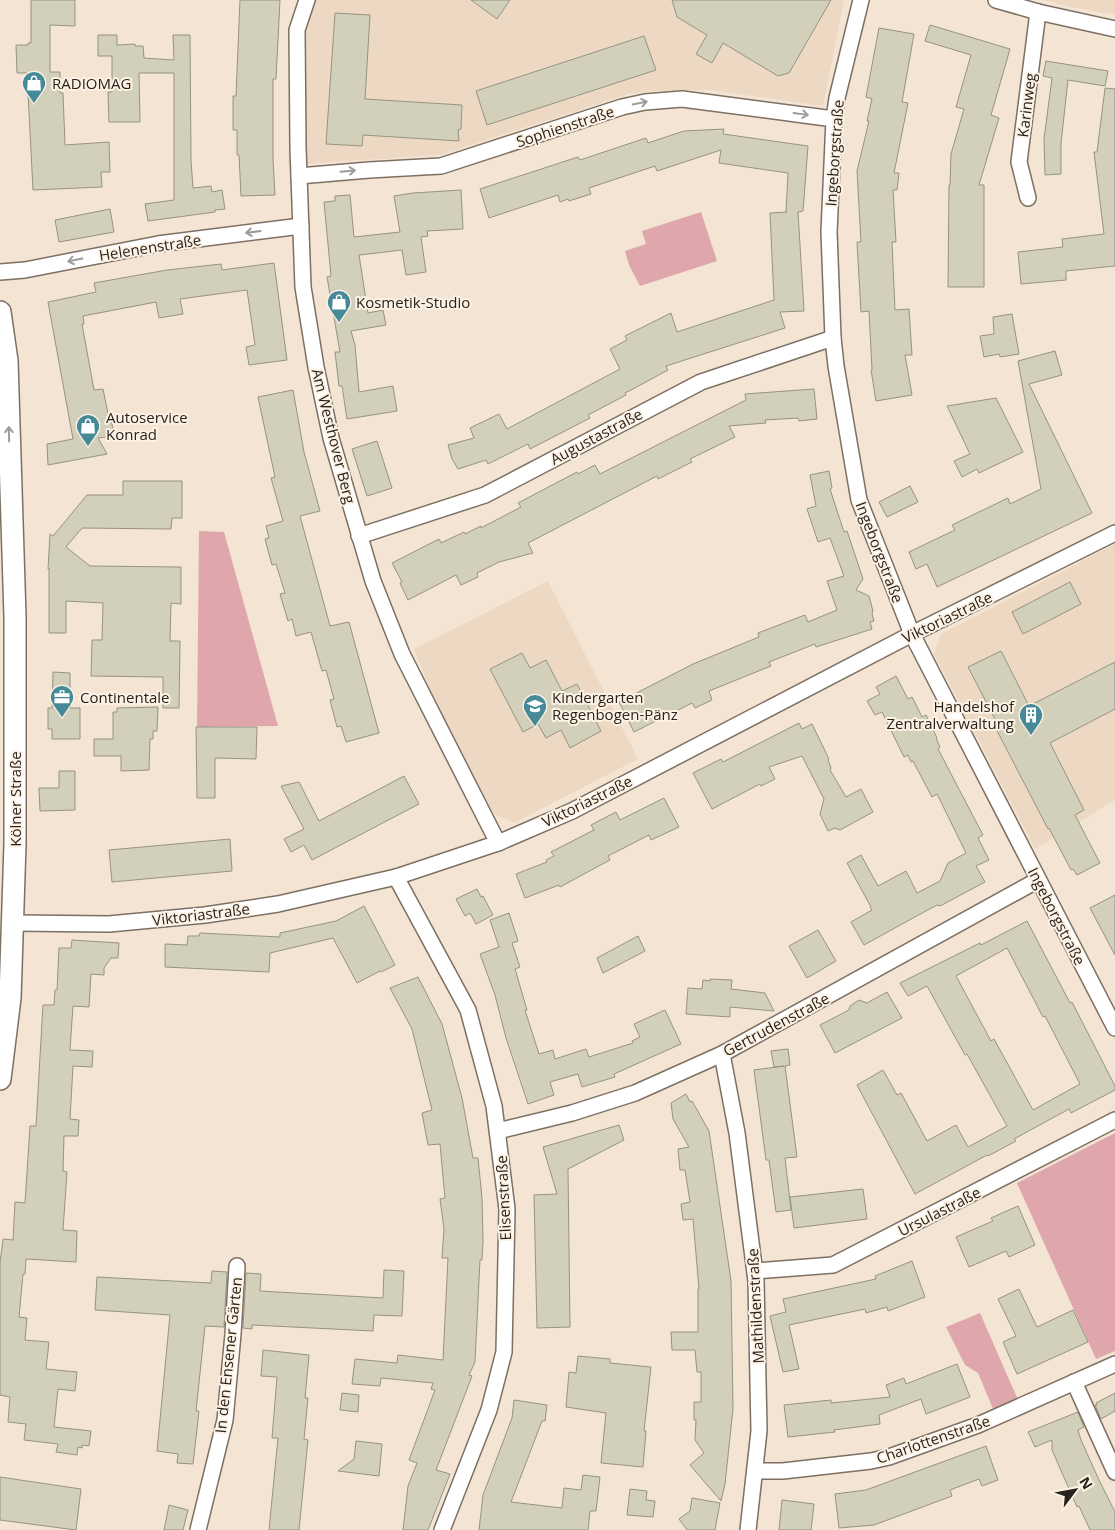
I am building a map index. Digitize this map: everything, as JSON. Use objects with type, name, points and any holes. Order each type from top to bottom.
[{"type":"main road","name":"Kölner Straße","points":[[0,312],[7,361],[15,646],[14,923],[10,998],[0,1080]]},
{"type":"main road","name":"Kölner Straße","points":[[0,471],[11,518]]},
{"type":"street","name":"Am Westhover Berg","points":[[307,0],[297,30],[303,286],[316,367],[331,438],[373,582],[402,654],[498,843]]},
{"type":"street","name":"Ingeborgstraße","points":[[861,0],[837,98],[834,119],[829,232],[833,338],[836,366],[859,500],[912,634],[1115,1028]]},
{"type":"street","points":[[996,0],[1038,12],[1115,29]]},
{"type":"street","name":"Karinweg","points":[[1028,198],[1019,162],[1038,12]]},
{"type":"street","name":"Sophienstraße","points":[[299,176],[441,166],[622,107],[645,102],[682,99],[834,119]]},
{"type":"street","name":"Helenenstraße","points":[[0,272],[25,270],[158,244],[301,226]]},
{"type":"street","name":"Augustastraße","points":[[360,536],[485,494],[701,382],[833,338]]},
{"type":"street","name":"Viktoriastraße","points":[[14,923],[85,925],[205,915],[278,904],[396,876],[498,843],[572,811],[912,634],[1115,533]]},
{"type":"street","name":"Elisenstraße","points":[[396,876],[468,1010],[494,1106],[507,1208],[504,1352],[489,1410],[442,1530]]},
{"type":"street","name":"Gertrudenstraße","points":[[498,1131],[572,1113],[635,1093],[722,1054],[1038,880]]},
{"type":"street","name":"Mathildenstraße","points":[[722,1054],[737,1133],[755,1270],[759,1431],[748,1530]]},
{"type":"street","name":"Ursulastraße","points":[[755,1270],[833,1265],[1115,1120]]},
{"type":"street","name":"In den Ensener Gärten","points":[[198,1530],[225,1420],[237,1266]]},
{"type":"street","name":"Charlottenstraße","points":[[756,1471],[792,1470],[871,1461],[889,1457],[978,1425],[1115,1364]]},
{"type":"street","points":[[1074,1382],[1115,1472]]},
{"type":"shaded area","points":[[297,0],[844,0],[823,106],[710,90],[649,91],[628,94],[440,155],[288,165]]},
{"type":"shaded area","points":[[1043,0],[1115,0],[1115,15],[1071,7]]},
{"type":"shaded area","points":[[701,212],[717,261],[640,286],[629,265],[625,251],[646,244],[642,231]]},
{"type":"shaded area","points":[[199,531],[224,532],[278,726],[197,727]]},
{"type":"shaded area","points":[[1115,544],[1115,800],[1035,849],[934,654],[941,634]]},
{"type":"shaded area","name":"Kindergarten Regenbogen-Pänz","points":[[548,581],[638,759],[514,823],[494,814],[432,694],[414,649]]},
{"type":"shaded area","points":[[1115,1133],[1115,1351],[1096,1359],[1017,1183]]},
{"type":"shaded area","points":[[980,1313],[1018,1400],[994,1411],[978,1373],[965,1365],[946,1327]]},
{"type":"building","points":[[31,0],[75,0],[75,26],[50,25],[50,72],[60,72],[60,93],[63,93],[65,145],[109,142],[110,172],[101,172],[102,187],[33,190],[27,73],[17,73],[16,45],[28,45],[28,43],[31,43]]},
{"type":"building","points":[[240,0],[280,0],[276,79],[273,79],[275,195],[241,196],[239,155],[237,155],[237,130],[233,130],[233,96],[236,96]]},
{"type":"building","points":[[471,0],[510,0],[497,19]]},
{"type":"building","points":[[672,0],[831,0],[789,73],[778,76],[723,43],[712,63],[696,54],[707,35],[677,17]]},
{"type":"building","points":[[335,13],[370,15],[365,99],[462,105],[461,129],[458,130],[459,141],[363,135],[362,146],[326,144]]},
{"type":"building","points":[[930,25],[1010,49],[991,115],[999,118],[979,185],[984,185],[984,287],[948,287],[951,154],[964,109],[956,107],[971,55],[925,41]]},
{"type":"building","points":[[879,28],[914,34],[902,102],[908,103],[894,173],[899,173],[897,190],[893,190],[896,242],[892,242],[895,310],[909,309],[912,355],[905,355],[912,395],[876,401],[871,370],[869,311],[861,312],[857,242],[861,242],[857,171],[869,121],[867,121],[872,99],[866,97]]},
{"type":"building","points":[[98,35],[117,35],[117,45],[135,44],[135,46],[143,46],[144,58],[174,60],[173,35],[190,35],[193,188],[211,186],[212,192],[222,190],[225,209],[148,221],[145,204],[174,200],[174,73],[139,73],[140,122],[109,122],[108,92],[112,92],[112,56],[98,56]]},
{"type":"building","points":[[644,36],[656,70],[487,125],[476,91]]},
{"type":"building","points":[[1046,61],[1108,71],[1105,86],[1068,80],[1061,143],[1061,174],[1045,175],[1044,139],[1052,78],[1043,76]]},
{"type":"building","points":[[1105,88],[1115,89],[1115,266],[1066,271],[1066,280],[1021,284],[1018,252],[1063,247],[1062,239],[1104,234],[1094,152],[1097,152]]},
{"type":"building","points":[[724,129],[723,134],[808,146],[803,211],[798,212],[804,311],[780,312],[785,328],[666,366],[668,370],[588,415],[590,418],[530,449],[528,444],[488,464],[486,460],[458,469],[452,459],[448,445],[474,438],[470,428],[499,414],[507,429],[620,369],[610,349],[627,340],[625,336],[671,313],[677,332],[774,300],[770,213],[787,212],[788,173],[719,163],[721,150],[657,171],[655,166],[589,188],[591,194],[569,201],[568,199],[560,202],[558,195],[489,218],[480,189],[578,157],[580,160],[646,138],[648,143],[684,131]]},
{"type":"building","points":[[461,190],[463,229],[427,231],[428,236],[421,237],[426,272],[406,275],[402,250],[359,255],[368,313],[383,310],[386,325],[351,331],[355,345],[359,392],[393,386],[397,411],[347,419],[342,386],[339,386],[335,352],[340,352],[327,277],[331,276],[324,202],[335,201],[335,196],[350,195],[354,237],[400,232],[394,196]]},
{"type":"building","points":[[110,209],[114,232],[59,242],[55,220]]},
{"type":"building","points":[[274,263],[287,360],[249,365],[246,347],[255,345],[247,290],[180,299],[183,314],[159,318],[156,302],[83,316],[84,324],[82,324],[94,390],[103,389],[108,413],[110,412],[114,436],[98,438],[107,454],[48,465],[47,444],[73,439],[48,302],[96,292],[94,283],[167,270],[221,264],[222,270]]},
{"type":"building","points":[[1012,314],[1019,354],[1000,357],[999,354],[984,357],[980,336],[994,334],[993,317]]},
{"type":"building","points":[[1055,351],[1062,375],[1029,384],[1092,513],[937,587],[927,564],[916,569],[909,552],[955,530],[952,525],[1008,498],[1010,504],[1041,489],[1018,361]]},
{"type":"building","points":[[814,389],[817,419],[799,421],[798,418],[765,420],[766,423],[729,426],[735,437],[690,459],[692,462],[658,479],[657,476],[528,543],[533,553],[499,562],[477,573],[478,577],[461,585],[456,575],[408,600],[400,583],[402,582],[392,563],[439,539],[441,543],[464,532],[465,534],[481,526],[481,528],[521,507],[518,503],[577,472],[578,474],[595,465],[600,474],[746,400],[745,394]]},
{"type":"building","points":[[293,390],[304,452],[320,511],[300,516],[330,626],[349,622],[379,733],[346,742],[341,726],[337,727],[330,700],[334,699],[326,670],[322,671],[311,632],[296,636],[292,619],[288,621],[280,594],[285,593],[276,564],[272,565],[265,539],[269,538],[266,526],[283,521],[271,478],[275,477],[258,397]]},
{"type":"building","points":[[996,398],[1023,452],[979,473],[977,469],[962,477],[954,461],[970,454],[947,406]]},
{"type":"building","points":[[377,441],[392,488],[367,496],[352,449]]},
{"type":"building","points":[[829,471],[832,488],[830,489],[844,532],[847,531],[863,579],[856,590],[869,596],[874,621],[870,622],[872,629],[816,647],[815,644],[769,662],[771,666],[709,691],[712,700],[695,708],[692,703],[634,732],[619,702],[693,664],[759,637],[758,633],[805,615],[808,622],[837,610],[827,581],[844,576],[830,538],[818,542],[807,509],[816,506],[810,475]]},
{"type":"building","points":[[123,481],[182,481],[182,518],[172,518],[171,529],[82,528],[66,547],[90,566],[181,567],[181,604],[171,603],[170,641],[180,641],[179,708],[163,708],[163,677],[91,676],[92,640],[102,640],[103,603],[66,601],[66,633],[49,633],[48,569],[50,534],[53,536],[87,495],[123,495]]},
{"type":"building","points":[[910,486],[918,502],[887,517],[879,502]]},
{"type":"building","points":[[1070,582],[1081,604],[1023,634],[1012,612]]},
{"type":"building","name":"Handelshof Zentralverwaltung","points":[[1001,651],[1029,706],[1115,662],[1115,709],[1050,743],[1084,810],[1075,815],[1100,863],[1077,875],[1073,869],[1071,870],[1048,829],[994,725],[997,723],[968,667]]},
{"type":"building","points":[[522,653],[530,668],[546,660],[562,691],[577,684],[601,731],[570,748],[561,730],[546,738],[538,724],[523,732],[490,669]]},
{"type":"building","points":[[53,672],[70,673],[70,708],[80,708],[80,739],[52,739],[52,729],[48,729],[48,708],[52,708]]},
{"type":"building","points":[[896,676],[908,699],[912,697],[922,717],[926,715],[937,738],[940,747],[938,749],[983,835],[978,838],[989,860],[976,866],[985,882],[940,906],[937,905],[864,945],[851,922],[872,910],[847,863],[861,855],[878,886],[906,871],[917,893],[940,881],[948,863],[966,853],[937,794],[932,797],[913,761],[911,762],[908,755],[904,757],[882,712],[875,715],[867,701],[880,694],[876,687]]},
{"type":"building","points":[[158,707],[157,731],[153,731],[153,739],[150,739],[149,770],[121,771],[121,756],[94,756],[94,739],[113,739],[113,712],[117,712],[117,708]]},
{"type":"building","points":[[799,723],[802,729],[812,724],[829,759],[830,770],[846,797],[861,789],[873,812],[840,830],[835,828],[828,831],[820,814],[824,799],[802,756],[769,767],[775,779],[761,786],[760,784],[712,809],[693,773],[721,759],[723,762]]},
{"type":"building","points":[[196,727],[257,727],[256,759],[215,758],[215,798],[197,798]]},
{"type":"building","points":[[59,771],[75,771],[75,810],[40,811],[39,788],[59,788]]},
{"type":"building","points":[[404,776],[419,804],[312,860],[304,845],[291,852],[284,839],[304,829],[281,786],[299,782],[319,821]]},
{"type":"building","points":[[664,798],[679,827],[651,840],[649,835],[608,856],[610,860],[560,887],[559,885],[525,898],[516,874],[547,862],[546,860],[554,856],[551,852],[594,830],[591,825],[616,812],[620,820]]},
{"type":"building","points":[[230,839],[232,871],[112,882],[109,850]]},
{"type":"building","points":[[477,889],[493,915],[476,924],[470,913],[465,916],[456,899]]},
{"type":"building","points":[[1115,895],[1115,955],[1090,908]]},
{"type":"building","points":[[364,906],[395,965],[357,983],[333,938],[270,953],[269,972],[165,967],[165,944],[187,945],[188,936],[199,936],[200,933],[280,937],[280,933],[336,921]]},
{"type":"building","points":[[509,913],[518,941],[512,943],[520,967],[515,969],[527,1010],[525,1010],[539,1054],[553,1050],[555,1059],[586,1049],[589,1057],[633,1043],[632,1041],[640,1037],[634,1024],[665,1010],[681,1044],[614,1074],[615,1077],[582,1087],[578,1074],[550,1082],[554,1095],[528,1104],[506,1038],[495,995],[480,954],[499,947],[490,920]]},
{"type":"building","points":[[1027,921],[1070,1003],[1072,1002],[1115,1086],[1115,1090],[1071,1113],[1069,1109],[1014,1139],[1016,1141],[915,1194],[857,1085],[883,1070],[897,1095],[901,1093],[927,1141],[956,1125],[968,1147],[1007,1126],[927,986],[908,996],[900,983],[980,943],[981,945]],"holes":[[[1007,948],[1043,1017],[1045,1016],[1080,1084],[1033,1110],[994,1039],[991,1041],[956,976]]]},
{"type":"building","points":[[818,930],[836,961],[807,978],[789,946]]},
{"type":"building","points":[[638,936],[645,951],[603,973],[597,958]]},
{"type":"building","points":[[72,940],[119,943],[118,958],[111,958],[104,968],[104,975],[91,974],[89,1007],[73,1006],[70,1050],[93,1051],[92,1067],[73,1066],[70,1119],[79,1120],[78,1136],[64,1136],[63,1171],[67,1172],[63,1230],[77,1231],[76,1262],[26,1259],[19,1317],[27,1318],[25,1340],[49,1342],[46,1369],[77,1372],[75,1391],[58,1389],[54,1427],[91,1431],[89,1446],[82,1445],[82,1448],[78,1447],[77,1455],[56,1452],[58,1444],[24,1440],[26,1424],[8,1422],[10,1397],[0,1395],[0,1263],[3,1239],[13,1240],[15,1202],[25,1203],[30,1126],[36,1126],[43,1005],[54,1005],[55,990],[57,990],[59,948],[71,948]]},
{"type":"building","points":[[418,977],[442,1024],[462,1098],[473,1158],[478,1158],[482,1198],[483,1241],[482,1260],[480,1260],[475,1362],[469,1375],[472,1376],[436,1470],[450,1474],[428,1530],[403,1530],[408,1486],[417,1463],[409,1460],[435,1390],[431,1389],[433,1383],[381,1378],[380,1386],[352,1384],[355,1359],[397,1363],[398,1355],[443,1360],[448,1258],[442,1258],[444,1229],[440,1199],[445,1198],[440,1144],[428,1145],[422,1113],[432,1110],[412,1029],[390,988]]},
{"type":"building","points":[[710,979],[732,980],[731,989],[765,993],[774,1011],[730,1007],[730,1017],[686,1014],[688,988],[702,989],[703,980],[710,981]]},
{"type":"building","points":[[887,992],[902,1018],[835,1053],[820,1025],[849,1010],[850,1006],[859,1000],[867,1003]]},
{"type":"building","points":[[788,1049],[790,1065],[785,1066],[797,1157],[785,1158],[791,1210],[776,1212],[769,1160],[766,1160],[754,1070],[784,1066],[774,1067],[771,1051]]},
{"type":"building","points":[[686,1094],[709,1131],[731,1281],[733,1409],[725,1484],[721,1501],[690,1465],[704,1453],[695,1440],[696,1420],[694,1420],[694,1402],[701,1402],[701,1372],[697,1372],[695,1350],[672,1350],[671,1332],[698,1332],[699,1289],[693,1219],[683,1220],[681,1204],[690,1202],[685,1170],[680,1170],[678,1149],[689,1147],[673,1119],[671,1103]]},
{"type":"building","points":[[619,1125],[624,1140],[568,1169],[570,1327],[537,1328],[534,1195],[557,1194],[543,1147]]},
{"type":"building","points":[[863,1189],[867,1219],[794,1228],[790,1197]]},
{"type":"building","points":[[1018,1206],[1035,1245],[1009,1257],[1006,1251],[969,1267],[956,1237],[993,1221],[991,1218]]},
{"type":"building","points":[[912,1261],[925,1297],[888,1311],[887,1307],[866,1313],[865,1309],[789,1325],[799,1369],[783,1372],[770,1316],[786,1312],[783,1299],[876,1279],[875,1276]]},
{"type":"building","points":[[384,1270],[404,1271],[402,1316],[374,1315],[373,1331],[252,1325],[252,1329],[243,1328],[246,1273],[261,1274],[260,1291],[383,1298]]},
{"type":"building","points":[[212,1271],[227,1272],[224,1327],[205,1326],[196,1411],[199,1411],[193,1464],[177,1463],[178,1454],[157,1451],[170,1315],[95,1310],[97,1277],[211,1283]]},
{"type":"building","points":[[1019,1289],[1037,1327],[1073,1310],[1088,1342],[1017,1374],[1003,1342],[1016,1336],[998,1299]]},
{"type":"building","points":[[263,1350],[309,1355],[305,1398],[308,1398],[304,1439],[308,1440],[299,1530],[269,1530],[278,1438],[272,1438],[277,1377],[261,1376]]},
{"type":"building","points":[[578,1356],[610,1359],[610,1363],[651,1367],[644,1431],[646,1431],[643,1467],[601,1463],[606,1413],[566,1407],[569,1372],[576,1373]]},
{"type":"building","points":[[957,1364],[970,1397],[926,1414],[921,1399],[879,1415],[880,1424],[834,1430],[835,1432],[788,1437],[784,1405],[831,1400],[831,1403],[890,1397],[886,1385],[904,1378],[906,1384]]},
{"type":"building","points":[[342,1393],[359,1395],[358,1412],[340,1410]]},
{"type":"building","points":[[1115,1393],[1115,1411],[1101,1419],[1095,1405],[1097,1405],[1096,1403]]},
{"type":"building","points":[[514,1400],[547,1405],[545,1421],[542,1421],[511,1502],[562,1508],[564,1488],[581,1490],[583,1475],[600,1477],[596,1511],[590,1511],[588,1530],[479,1530],[483,1495],[512,1418]]},
{"type":"building","points":[[1078,1412],[1084,1427],[1078,1430],[1081,1440],[1115,1512],[1115,1530],[1090,1530],[1079,1506],[1077,1507],[1052,1450],[1052,1440],[1035,1447],[1028,1432]]},
{"type":"building","points":[[356,1441],[382,1444],[379,1476],[338,1471],[354,1459]]},
{"type":"building","points":[[986,1446],[998,1480],[982,1486],[979,1479],[950,1490],[952,1496],[874,1525],[839,1528],[835,1494],[866,1490]]},
{"type":"building","points":[[0,1477],[81,1489],[76,1530],[0,1520]]},
{"type":"building","points":[[630,1489],[647,1491],[646,1500],[655,1501],[653,1517],[627,1515]]},
{"type":"building","points":[[692,1498],[720,1503],[715,1530],[687,1530],[679,1519],[690,1511]]},
{"type":"building","points":[[782,1500],[814,1504],[811,1530],[779,1530]]},
{"type":"building","points":[[169,1505],[188,1510],[183,1530],[164,1530]]},
{"type":"place","name":"RADIOMAG","points":[[34,104]]},
{"type":"place","name":"Kosmetik-Studio","points":[[339,323]]},
{"type":"place","name":"Autoservice Konrad","points":[[88,447]]},
{"type":"place","name":"Continentale","points":[[62,718]]},
{"type":"place","name":"Kindergarten Regenbogen-Pänz","points":[[535,727]]},
{"type":"place","name":"Handelshof Zentralverwaltung","points":[[1031,736]]}]
